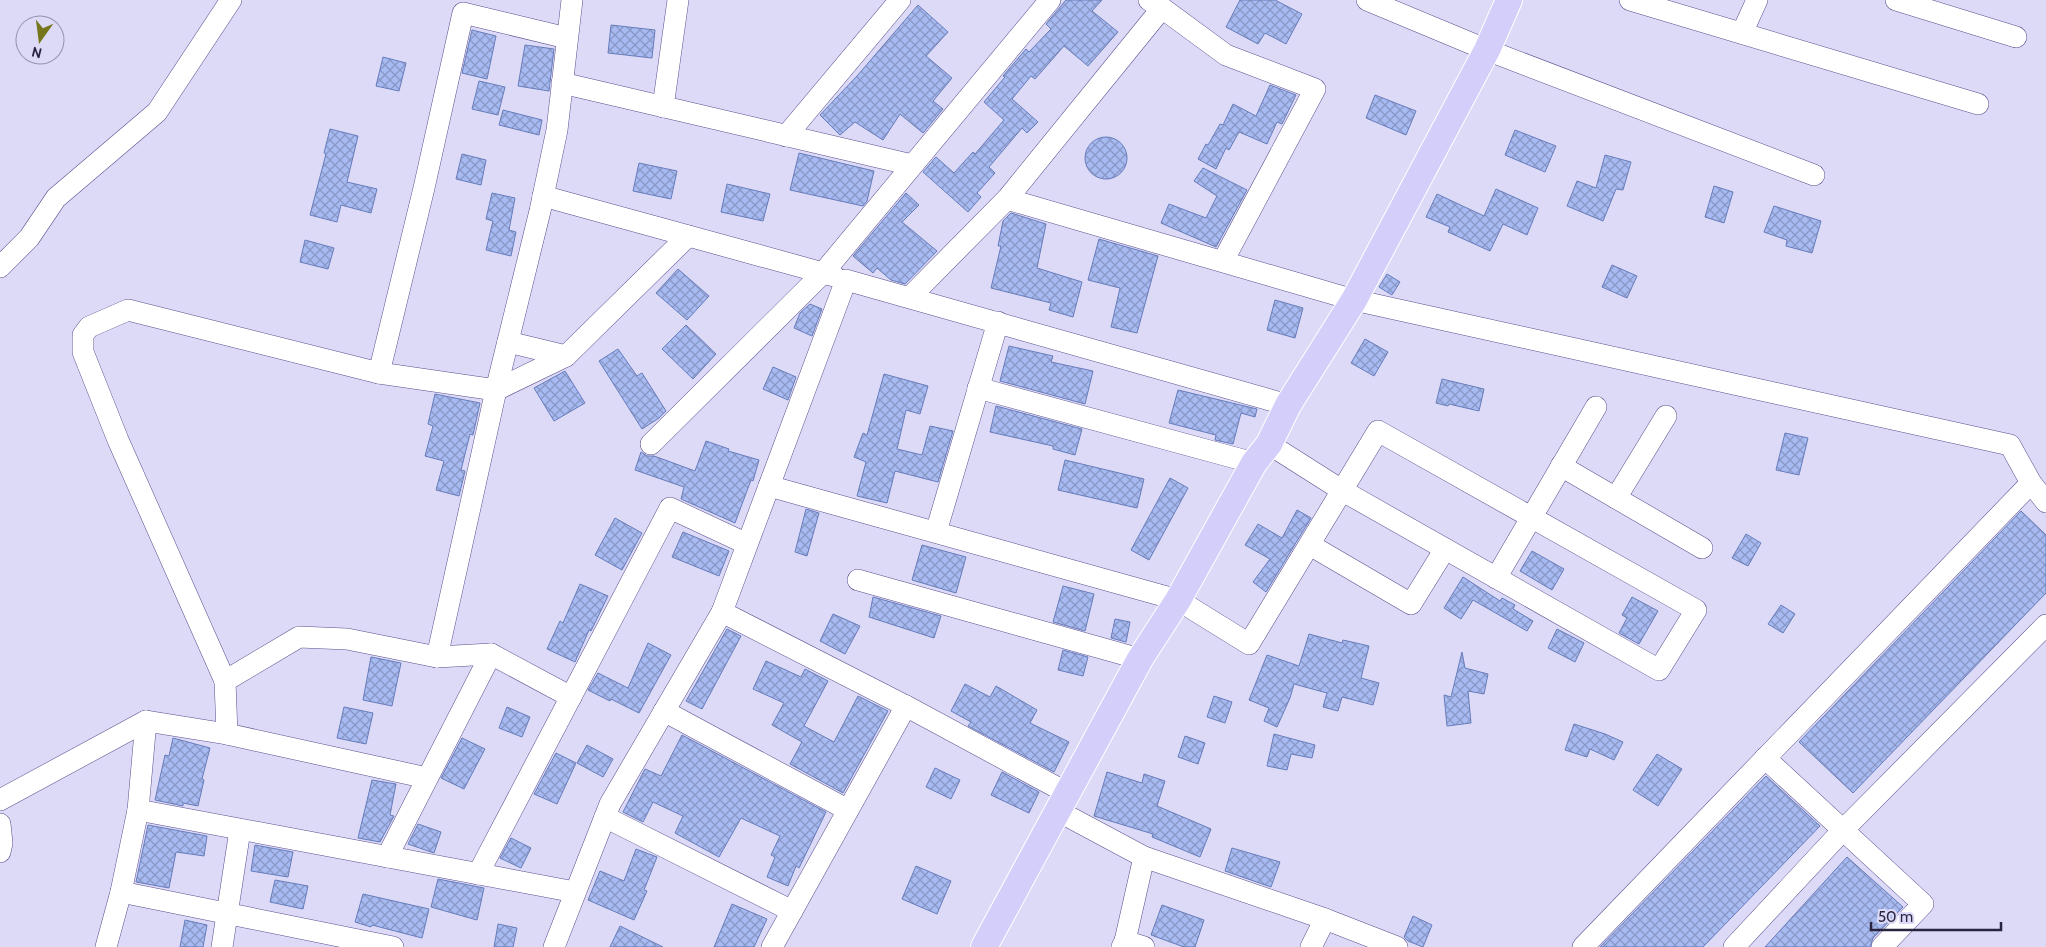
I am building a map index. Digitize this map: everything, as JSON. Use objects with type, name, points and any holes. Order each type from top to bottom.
[{"type":"main road","points":[[984,947],[1140,659],[1178,600],[1288,405],[1354,300],[1486,50],[1509,0]]},
{"type":"street","points":[[0,267],[29,238],[56,198],[157,112],[231,0]]},
{"type":"street","points":[[437,657],[496,390],[557,130],[572,0]]},
{"type":"street","points":[[664,107],[678,0]]},
{"type":"street","points":[[786,136],[900,0]]},
{"type":"street","points":[[651,444],[823,273],[1050,0]]},
{"type":"street","points":[[1367,0],[1486,50],[1814,175]]},
{"type":"street","points":[[1630,0],[1978,104]]},
{"type":"street","points":[[1742,33],[1757,0]]},
{"type":"street","points":[[1896,0],[2016,37]]},
{"type":"street","points":[[910,297],[1007,199],[1155,4],[1226,55],[1314,89],[1223,261]]},
{"type":"street","points":[[379,373],[424,188],[463,13],[567,38]]},
{"type":"street","points":[[562,83],[912,165]]},
{"type":"street","points":[[543,196],[910,297],[1288,405]]},
{"type":"street","points":[[1007,199],[1354,300],[2010,445],[2031,483],[2046,502]]},
{"type":"street","points":[[227,734],[225,681],[118,440],[83,352],[83,335],[90,327],[128,310],[379,373],[496,390],[566,356],[688,236]]},
{"type":"street","points":[[554,947],[610,804],[722,612],[846,280]]},
{"type":"street","points":[[936,532],[998,322]]},
{"type":"street","points":[[508,342],[566,356]]},
{"type":"street","points":[[769,486],[1178,600],[1250,644],[1343,491],[1378,431],[1696,610],[1659,670],[1343,491],[1262,454],[978,388]]},
{"type":"street","points":[[1496,578],[1596,406]]},
{"type":"street","points":[[1616,498],[1666,416]]},
{"type":"street","points":[[1561,466],[1702,548]]},
{"type":"street","points":[[1583,947],[2031,483]]},
{"type":"street","points":[[478,874],[670,508],[747,544]]},
{"type":"street","points":[[1310,544],[1411,604],[1445,549]]},
{"type":"street","points":[[858,580],[1140,659]]},
{"type":"street","points":[[722,612],[906,706],[1064,802],[1144,857],[1325,919],[1397,947]]},
{"type":"street","points":[[1734,947],[1843,830],[2046,625]]},
{"type":"street","points":[[225,681],[300,637],[347,638],[437,657],[491,654],[571,697]]},
{"type":"street","points":[[387,857],[491,654]]},
{"type":"street","points":[[772,947],[906,706]]},
{"type":"street","points":[[664,711],[848,810]]},
{"type":"street","points":[[0,800],[146,721],[227,734],[427,778]]},
{"type":"street","points":[[106,947],[121,892],[138,810],[146,721]]},
{"type":"street","points":[[1765,758],[1922,904],[1882,947]]},
{"type":"street","points":[[138,810],[575,892]]},
{"type":"street","points":[[605,816],[792,911]]},
{"type":"street","points":[[0,824],[2,843],[0,852]]},
{"type":"street","points":[[222,947],[240,830]]},
{"type":"street","points":[[1130,945],[1144,857]]},
{"type":"street","points":[[121,892],[393,947]]},
{"type":"street","points":[[1311,947],[1325,919]]},
{"type":"building","points":[[1066,0],[1102,0],[1092,11],[1118,32],[1088,66],[1064,46],[1035,79],[1031,76],[1012,99],[1038,122],[1027,133],[1022,128],[989,167],[995,173],[977,193],[981,197],[968,212],[923,172],[936,157],[954,173],[973,152],[975,154],[1004,120],[984,102],[1026,49],[1029,52],[1051,29],[1046,24]]},
{"type":"building","points":[[1240,0],[1275,0],[1302,14],[1286,44],[1265,33],[1258,44],[1226,27]]},
{"type":"building","points":[[918,5],[948,32],[926,56],[952,78],[933,101],[943,109],[923,133],[900,114],[883,140],[855,122],[840,135],[820,115],[857,76]]},
{"type":"building","points":[[611,25],[655,30],[652,58],[608,53]]},
{"type":"building","points":[[472,30],[496,36],[487,79],[462,73]]},
{"type":"building","points":[[525,45],[554,49],[549,91],[518,86]]},
{"type":"building","points":[[383,57],[406,63],[399,91],[376,86]]},
{"type":"building","points":[[479,81],[505,87],[498,115],[472,109]]},
{"type":"building","points":[[1270,85],[1296,95],[1282,124],[1277,122],[1267,144],[1239,132],[1229,150],[1226,148],[1216,169],[1198,159],[1220,124],[1223,125],[1233,104],[1256,116]]},
{"type":"building","points":[[1375,95],[1416,111],[1406,135],[1366,118]]},
{"type":"building","points":[[503,110],[542,120],[539,135],[499,125]]},
{"type":"building","points":[[330,129],[358,136],[347,182],[377,189],[371,213],[341,205],[337,222],[310,215],[326,154],[324,153]]},
{"type":"building","points":[[1515,130],[1556,146],[1545,172],[1505,155]]},
{"type":"building","points":[[1106,137],[1121,143],[1127,158],[1121,173],[1106,179],[1091,173],[1085,158],[1091,143]]},
{"type":"building","points":[[799,153],[874,171],[867,201],[863,206],[790,190]]},
{"type":"building","points":[[462,154],[486,160],[481,185],[456,179]]},
{"type":"building","points":[[1605,155],[1631,162],[1623,190],[1616,189],[1603,221],[1567,206],[1577,181],[1596,188]]},
{"type":"building","points":[[639,163],[677,171],[671,199],[633,191]]},
{"type":"building","points":[[1203,168],[1247,190],[1216,247],[1161,223],[1169,204],[1206,218],[1217,196],[1194,181]]},
{"type":"building","points":[[727,184],[770,194],[763,221],[721,212]]},
{"type":"building","points":[[1714,186],[1733,192],[1724,223],[1705,217]]},
{"type":"building","points":[[1496,189],[1538,208],[1527,235],[1503,224],[1490,251],[1448,232],[1450,227],[1426,217],[1437,194],[1484,216]]},
{"type":"building","points":[[492,193],[515,198],[509,230],[516,232],[511,256],[486,250],[493,221],[486,219]]},
{"type":"building","points":[[906,193],[919,205],[902,222],[937,251],[905,284],[891,280],[877,268],[873,273],[853,256]]},
{"type":"building","points":[[1774,206],[1821,221],[1812,253],[1786,246],[1787,240],[1764,232]]},
{"type":"building","points":[[1011,213],[1046,224],[1037,268],[1082,282],[1073,317],[1049,310],[1051,303],[991,288],[1001,246],[998,246],[1003,221]]},
{"type":"building","points":[[1099,239],[1158,256],[1137,333],[1111,327],[1120,288],[1088,280]]},
{"type":"building","points":[[305,240],[334,248],[328,269],[300,262]]},
{"type":"building","points":[[1612,265],[1637,276],[1627,298],[1602,287]]},
{"type":"building","points":[[678,269],[709,296],[687,320],[656,293]]},
{"type":"building","points":[[1387,274],[1400,282],[1392,295],[1379,287]]},
{"type":"building","points":[[1275,300],[1303,308],[1295,338],[1267,330]]},
{"type":"building","points":[[810,304],[822,309],[812,336],[794,328],[800,313]]},
{"type":"building","points":[[686,325],[716,354],[693,379],[662,349]]},
{"type":"building","points":[[1365,339],[1388,352],[1374,376],[1351,363]]},
{"type":"building","points":[[1009,346],[1053,356],[1051,362],[1093,371],[1085,404],[1000,381]]},
{"type":"building","points":[[618,349],[637,376],[642,373],[666,411],[642,429],[599,361]]},
{"type":"building","points":[[773,367],[796,377],[788,400],[763,389]]},
{"type":"building","points":[[565,371],[585,403],[554,421],[534,388]]},
{"type":"building","points":[[884,374],[928,386],[920,414],[906,410],[897,449],[922,455],[930,426],[953,431],[938,482],[895,471],[887,503],[857,496],[866,462],[854,457],[863,433],[867,435]]},
{"type":"building","points":[[1442,379],[1484,389],[1479,411],[1436,403]]},
{"type":"building","points":[[1178,390],[1257,409],[1255,417],[1241,413],[1233,444],[1215,440],[1216,435],[1169,423]]},
{"type":"building","points":[[435,394],[480,403],[473,435],[470,434],[461,470],[465,471],[459,496],[436,490],[444,461],[425,456],[433,426],[428,424]]},
{"type":"building","points":[[996,406],[1082,429],[1075,455],[1053,449],[1053,446],[990,432]]},
{"type":"building","points":[[1785,433],[1808,438],[1799,475],[1776,470]]},
{"type":"building","points":[[706,441],[729,449],[728,451],[759,460],[753,481],[751,480],[735,523],[681,499],[684,487],[635,470],[641,452],[647,456],[654,456],[695,471]]},
{"type":"building","points":[[1065,460],[1144,479],[1137,508],[1058,490]]},
{"type":"building","points":[[1170,478],[1188,488],[1149,560],[1131,550]]},
{"type":"building","points":[[806,509],[819,513],[807,556],[795,552]]},
{"type":"building","points":[[1297,510],[1311,518],[1266,592],[1253,582],[1270,559],[1245,545],[1258,524],[1282,538]]},
{"type":"building","points":[[2021,511],[2046,535],[2046,593],[1853,793],[1799,742]]},
{"type":"building","points":[[615,518],[642,533],[622,570],[595,555]]},
{"type":"building","points":[[683,532],[729,551],[719,576],[672,557]]},
{"type":"building","points":[[1746,534],[1761,543],[1748,566],[1732,558]]},
{"type":"building","points":[[922,545],[966,557],[956,593],[912,580]]},
{"type":"building","points":[[1532,551],[1564,569],[1552,590],[1520,571]]},
{"type":"building","points":[[1463,577],[1500,601],[1502,598],[1515,605],[1513,609],[1533,621],[1527,631],[1473,600],[1461,619],[1444,608]]},
{"type":"building","points":[[580,584],[608,596],[591,631],[589,630],[575,662],[547,649],[560,621],[563,623]]},
{"type":"building","points":[[1063,586],[1094,594],[1085,631],[1053,622]]},
{"type":"building","points":[[873,597],[941,616],[934,638],[869,617]]},
{"type":"building","points":[[1632,597],[1658,611],[1639,644],[1619,633],[1627,618],[1622,615]]},
{"type":"building","points":[[1781,605],[1795,614],[1783,633],[1768,624]]},
{"type":"building","points":[[833,614],[860,626],[845,654],[820,641]]},
{"type":"building","points":[[1115,619],[1130,622],[1126,642],[1111,638]]},
{"type":"building","points":[[727,629],[741,636],[702,709],[686,701]]},
{"type":"building","points":[[1557,629],[1584,643],[1575,662],[1548,648]]},
{"type":"building","points":[[1309,634],[1342,643],[1343,640],[1369,646],[1361,678],[1379,683],[1373,705],[1342,697],[1338,711],[1323,707],[1327,693],[1294,684],[1277,727],[1264,721],[1269,708],[1249,700],[1267,655],[1299,666]]},
{"type":"building","points":[[648,643],[671,655],[639,713],[588,690],[598,673],[628,688]]},
{"type":"building","points":[[1063,650],[1088,657],[1083,676],[1058,670]]},
{"type":"building","points":[[1462,652],[1465,668],[1488,674],[1484,694],[1468,691],[1471,723],[1447,726],[1444,695],[1451,697]]},
{"type":"building","points":[[371,657],[401,663],[392,706],[363,700]]},
{"type":"building","points":[[766,661],[801,677],[805,669],[828,681],[804,726],[834,742],[858,696],[888,711],[843,793],[790,764],[802,742],[772,725],[784,703],[753,689]]},
{"type":"building","points":[[965,684],[990,697],[996,686],[1037,710],[1030,723],[1069,742],[1054,772],[968,726],[971,722],[951,711]]},
{"type":"building","points":[[1214,696],[1232,702],[1225,723],[1207,717]]},
{"type":"building","points":[[344,707],[373,713],[366,744],[337,738]]},
{"type":"building","points":[[507,707],[530,717],[522,737],[499,728]]},
{"type":"building","points":[[1574,724],[1623,742],[1614,760],[1590,749],[1587,757],[1565,750]]},
{"type":"building","points":[[1274,734],[1315,745],[1312,758],[1291,754],[1287,770],[1267,766]]},
{"type":"building","points":[[682,735],[826,812],[799,868],[796,866],[788,886],[767,877],[775,857],[771,855],[780,836],[741,818],[719,857],[675,833],[683,816],[653,802],[643,822],[623,812],[645,769],[661,776]]},
{"type":"building","points":[[1185,736],[1205,743],[1198,764],[1178,757]]},
{"type":"building","points":[[173,738],[210,748],[202,779],[204,780],[198,806],[183,803],[183,806],[155,800],[165,755],[169,756]]},
{"type":"building","points":[[462,738],[485,749],[464,789],[441,778]]},
{"type":"building","points":[[587,745],[613,759],[603,777],[577,763]]},
{"type":"building","points":[[556,753],[576,763],[557,804],[534,794]]},
{"type":"building","points":[[1657,754],[1682,769],[1658,806],[1633,790]]},
{"type":"building","points":[[935,768],[960,780],[951,799],[926,787]]},
{"type":"building","points":[[1002,772],[1039,792],[1029,813],[991,795]]},
{"type":"building","points":[[1107,772],[1142,783],[1144,774],[1165,781],[1157,806],[1211,829],[1200,857],[1152,837],[1153,834],[1094,816]]},
{"type":"building","points":[[1766,776],[1820,826],[1703,947],[1600,947]]},
{"type":"building","points":[[372,780],[396,784],[390,815],[394,816],[380,842],[358,838]]},
{"type":"building","points":[[418,824],[441,832],[434,853],[408,844]]},
{"type":"building","points":[[148,825],[207,836],[204,856],[176,852],[169,888],[136,882]]},
{"type":"building","points":[[511,838],[531,848],[521,868],[500,858]]},
{"type":"building","points":[[255,845],[293,852],[288,877],[251,871]]},
{"type":"building","points":[[1232,848],[1280,862],[1271,887],[1225,871]]},
{"type":"building","points":[[636,849],[657,857],[644,890],[647,891],[634,920],[588,900],[600,871],[624,881]]},
{"type":"building","points":[[1847,857],[1903,907],[1873,938],[1870,947],[1765,947]]},
{"type":"building","points":[[916,866],[951,881],[937,914],[902,899]]},
{"type":"building","points":[[438,879],[484,888],[477,920],[431,907]]},
{"type":"building","points":[[275,880],[308,886],[303,909],[270,902]]},
{"type":"building","points":[[363,894],[429,909],[422,938],[355,922]]},
{"type":"building","points":[[732,904],[767,919],[754,947],[714,947]]},
{"type":"building","points":[[1162,905],[1204,920],[1195,947],[1184,947],[1151,935]]},
{"type":"building","points":[[1413,916],[1432,925],[1423,947],[1408,941],[1404,937]]},
{"type":"building","points":[[185,920],[207,925],[203,947],[180,947]]},
{"type":"building","points":[[498,924],[517,928],[513,947],[494,947]]},
{"type":"building","points":[[620,926],[663,947],[610,947]]}]
